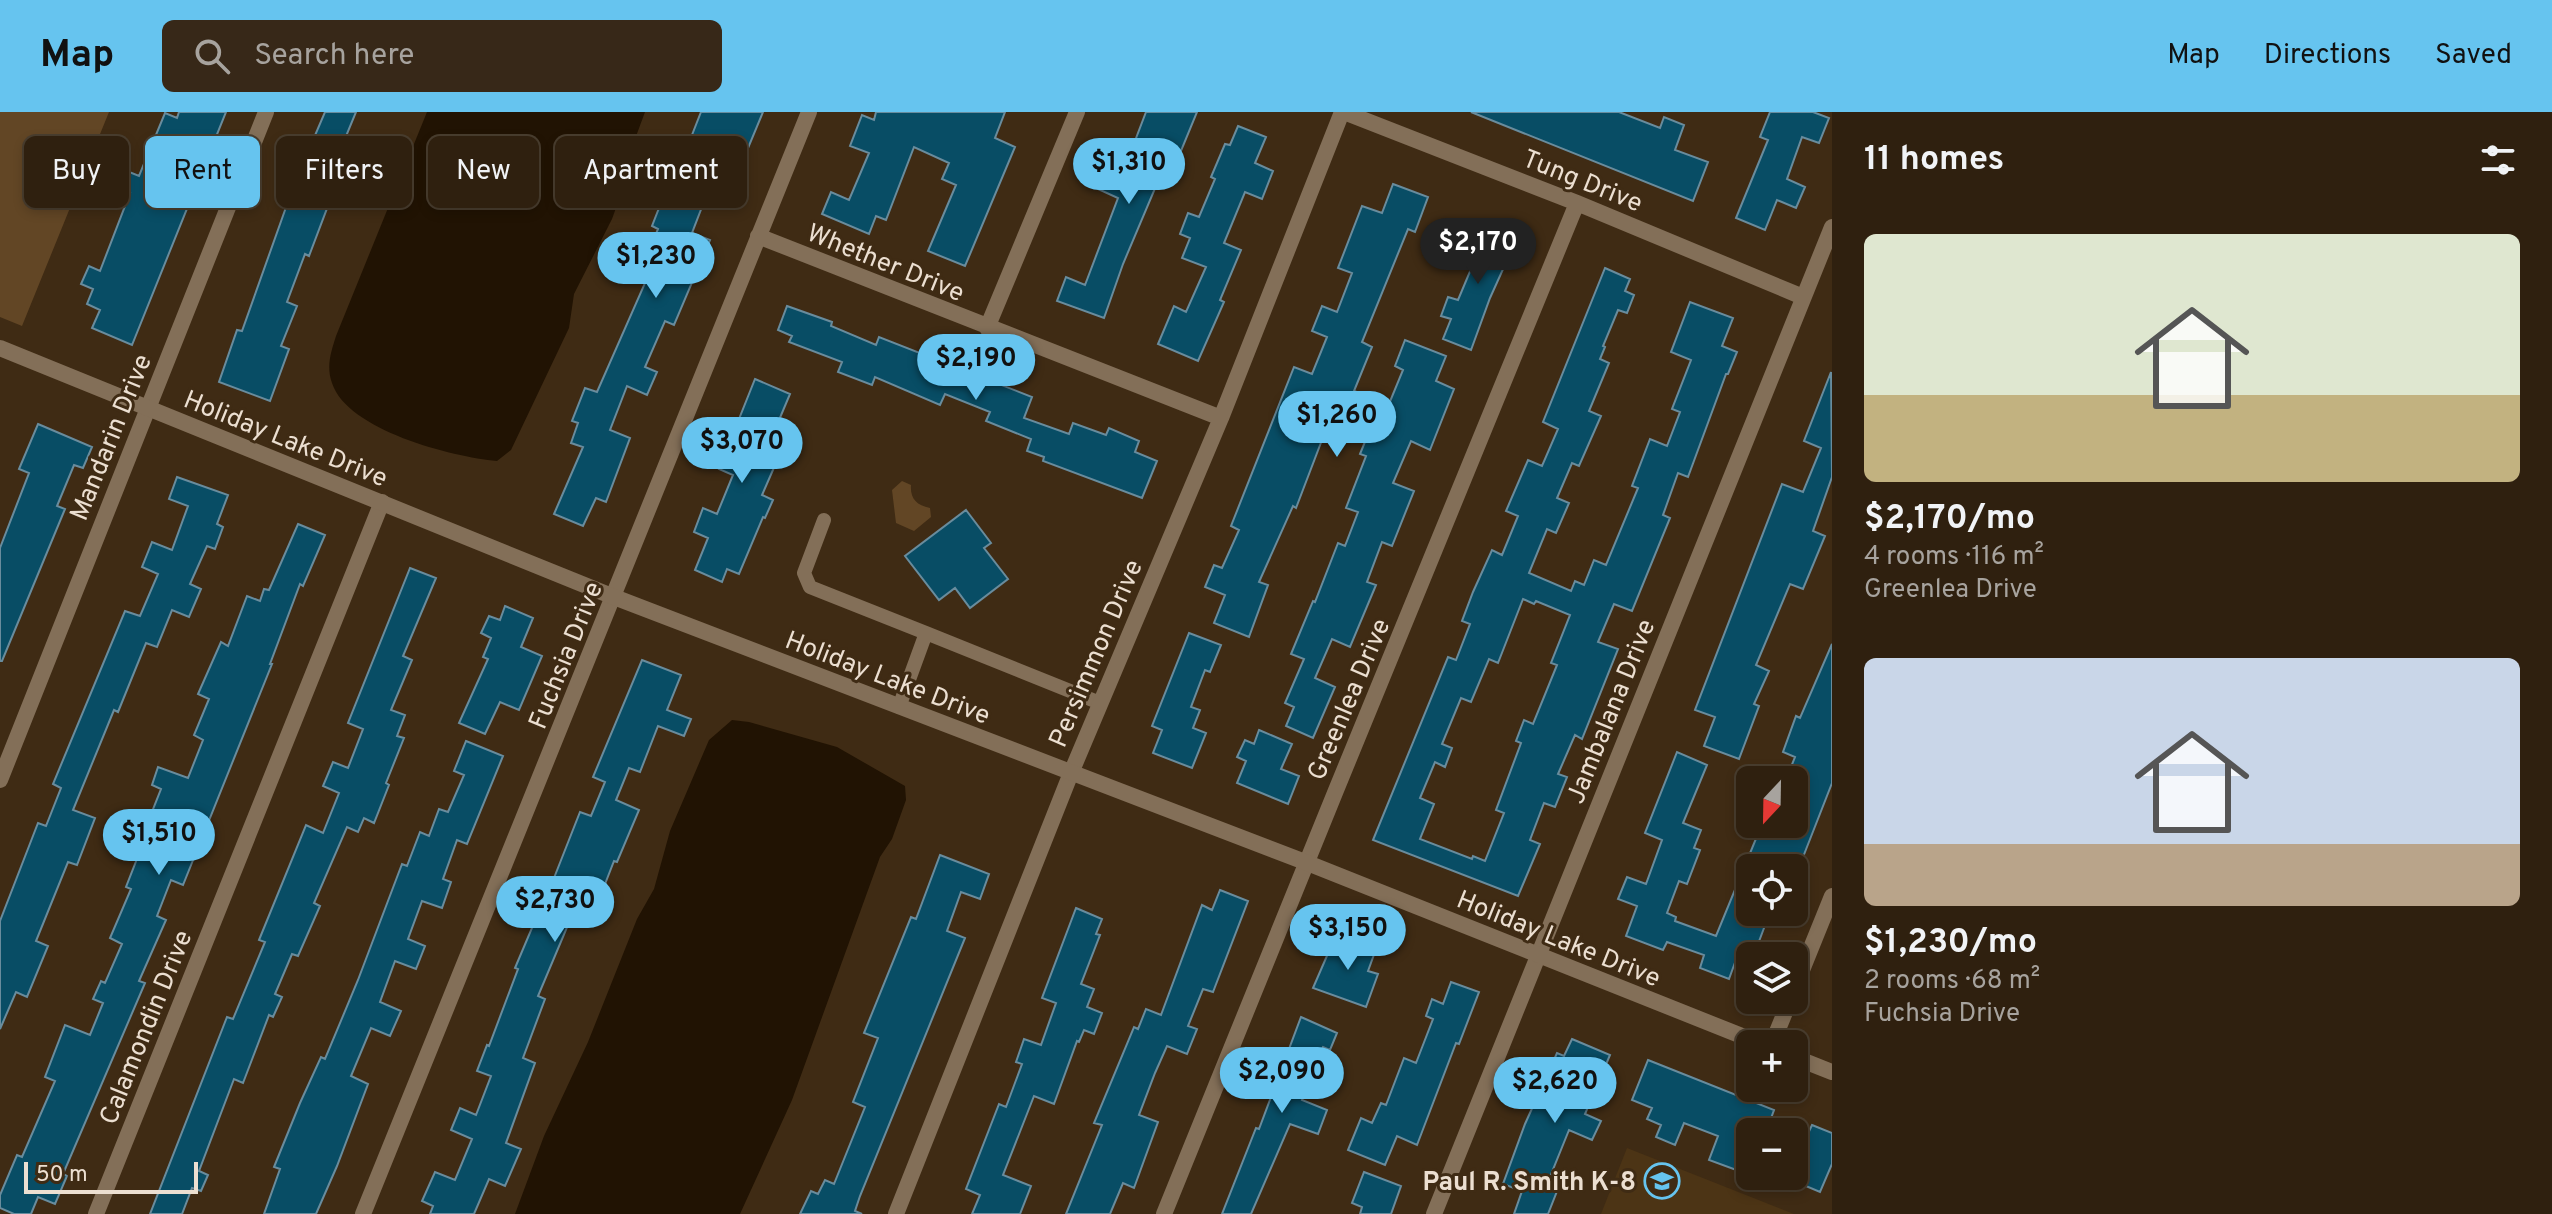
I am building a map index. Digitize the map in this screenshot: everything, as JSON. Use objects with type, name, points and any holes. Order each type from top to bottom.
[{"type":"street","name":"Mandarin Drive","points":[[0,780],[266,112]]},
{"type":"street","name":"Fuchsia Drive","points":[[363,1214],[809,112]]},
{"type":"street","points":[[987,328],[1077,112]]},
{"type":"street","name":"Tung Drive","points":[[1343,112],[1577,203],[1803,297]]},
{"type":"street","name":"Persimmon Drive","points":[[896,1214],[1071,773],[1221,418],[1343,112]]},
{"type":"street","name":"Greenlea Drive","points":[[1164,1214],[1305,862],[1577,203]]},
{"type":"street","name":"Jambalana Drive","points":[[1434,1214],[1832,227]]},
{"type":"street","name":"Whether Drive","points":[[758,236],[1221,418]]},
{"type":"street","name":"Holiday Lake Drive","points":[[0,348],[614,597],[1305,862],[1736,1034]]},
{"type":"street","name":"Calamondin Drive","points":[[96,1214],[382,502]]},
{"type":"street","points":[[1808,956],[1831,901]]},
{"type":"street","points":[[1808,1063],[1832,1072]]},
{"type":"lane","points":[[824,520],[804,573],[810,587],[1100,703]]},
{"type":"lane","points":[[899,707],[926,633]]},
{"type":"shaded area","points":[[0,112],[109,112],[99,136],[24,136],[24,208],[70,208],[22,326],[0,317]]},
{"type":"shaded area","points":[[427,112],[645,112],[636,136],[555,136],[555,208],[616,208],[574,294],[569,328],[511,450],[497,461],[429,447],[379,427],[342,400],[330,377],[330,359],[336,336],[388,208],[412,208],[412,149]]},
{"type":"shaded area","points":[[902,481],[911,485],[915,500],[930,508],[931,517],[914,531],[896,523],[892,490]]},
{"type":"shaded area","points":[[732,720],[837,747],[905,786],[906,800],[892,839],[880,857],[792,1100],[740,1214],[515,1214],[544,1136],[588,1042],[637,919],[654,889],[670,831],[709,740]]},
{"type":"shaded area","name":"Paul R. Smith K-8","points":[[1627,1148],[1794,1214],[1601,1214]]},
{"type":"building","points":[[179,112],[226,112],[216,136],[156,136],[165,113],[177,118]]},
{"type":"building","points":[[325,112],[356,112],[346,136],[315,136]]},
{"type":"building","points":[[701,112],[763,112],[747,150],[747,136],[692,136]]},
{"type":"building","points":[[876,112],[1005,112],[995,138],[1015,147],[965,266],[928,251],[956,185],[942,179],[949,163],[914,147],[886,220],[876,216],[869,234],[822,214],[831,192],[849,200],[869,153],[850,146],[862,115],[874,120]]},
{"type":"building","points":[[1146,112],[1197,112],[1176,163],[1167,160],[1104,318],[1057,301],[1066,277],[1085,285],[1118,198],[1098,189],[1107,168],[1122,175]]},
{"type":"building","points":[[1471,112],[1619,112],[1660,128],[1664,117],[1684,125],[1675,150],[1708,162],[1693,201]]},
{"type":"building","points":[[1770,112],[1813,112],[1829,118],[1819,143],[1802,137],[1787,179],[1805,187],[1796,208],[1777,200],[1765,230],[1736,218],[1768,140],[1760,137]]},
{"type":"building","points":[[1238,126],[1266,137],[1255,163],[1273,171],[1262,199],[1245,192],[1224,243],[1241,250],[1220,300],[1224,302],[1198,361],[1158,344],[1174,306],[1186,312],[1206,267],[1182,258],[1190,238],[1180,234],[1188,213],[1199,217],[1225,144],[1230,145]]},
{"type":"building","points":[[145,161],[145,208],[187,208],[132,345],[92,328],[100,310],[87,304],[93,289],[81,284],[89,266],[100,271],[124,208],[129,208],[129,172],[139,176]]},
{"type":"building","points":[[1393,184],[1428,197],[1415,232],[1408,229],[1362,342],[1372,347],[1354,391],[1389,404],[1403,370],[1395,366],[1405,340],[1446,356],[1436,381],[1454,389],[1430,450],[1411,441],[1393,483],[1414,491],[1392,546],[1382,542],[1367,582],[1376,585],[1350,647],[1332,639],[1315,678],[1335,687],[1313,738],[1286,726],[1294,707],[1285,703],[1304,659],[1291,654],[1338,543],[1345,546],[1358,512],[1346,508],[1366,456],[1360,454],[1374,420],[1339,407],[1325,441],[1322,440],[1296,508],[1293,506],[1259,582],[1268,585],[1249,637],[1214,623],[1225,595],[1205,587],[1214,565],[1222,568],[1239,530],[1231,526],[1294,367],[1312,374],[1327,337],[1312,331],[1322,306],[1337,312],[1352,273],[1338,268],[1362,206],[1382,213]]},
{"type":"building","points":[[286,208],[327,208],[287,302],[297,306],[281,346],[289,349],[270,401],[219,382],[237,330],[242,331]]},
{"type":"building","points":[[659,208],[702,208],[692,233],[710,240],[674,325],[665,321],[645,367],[657,372],[647,395],[627,386],[610,430],[630,438],[606,502],[596,498],[583,526],[554,514],[583,447],[571,443],[578,423],[572,421],[585,388],[597,392],[660,249],[651,246],[658,229],[652,226]]},
{"type":"building","points":[[1492,224],[1518,236],[1471,350],[1443,339],[1451,319],[1441,316],[1448,297],[1458,300],[1474,262],[1464,257],[1472,241],[1482,245]]},
{"type":"building","points":[[1605,268],[1630,279],[1625,291],[1634,295],[1627,313],[1618,310],[1600,359],[1609,363],[1589,411],[1601,416],[1579,466],[1572,463],[1557,498],[1569,503],[1556,533],[1547,529],[1529,573],[1571,591],[1575,581],[1584,585],[1594,560],[1606,565],[1638,488],[1632,486],[1650,439],[1667,446],[1680,412],[1672,409],[1691,360],[1671,352],[1690,302],[1733,318],[1722,346],[1737,352],[1688,477],[1678,473],[1663,515],[1670,518],[1632,611],[1614,604],[1598,642],[1618,649],[1582,739],[1575,735],[1558,774],[1567,777],[1555,807],[1544,803],[1530,840],[1540,844],[1518,896],[1373,840],[1448,657],[1456,660],[1470,624],[1462,621],[1473,592],[1492,550],[1502,555],[1518,516],[1506,511],[1528,460],[1542,466],[1558,429],[1543,422]],"holes":[[[1523,599],[1534,604],[1536,601],[1570,615],[1551,663],[1557,665],[1533,724],[1524,720],[1516,741],[1521,743],[1496,810],[1504,813],[1485,861],[1473,856],[1472,859],[1420,839],[1434,804],[1420,798],[1435,762],[1445,767],[1452,748],[1442,744],[1461,698],[1471,702],[1489,659],[1498,663]]]},
{"type":"building","points":[[787,306],[832,322],[831,326],[876,345],[879,337],[1032,397],[1024,418],[1069,434],[1073,423],[1106,435],[1109,428],[1139,441],[1135,452],[1157,461],[1142,498],[1043,461],[1044,457],[1027,451],[1031,439],[986,421],[990,412],[945,394],[940,405],[875,377],[872,385],[838,372],[842,362],[789,342],[792,336],[778,330]]},
{"type":"building","points":[[1831,372],[1832,477],[1813,531],[1825,536],[1803,589],[1790,584],[1756,665],[1769,671],[1754,704],[1759,706],[1739,759],[1704,746],[1715,717],[1695,710],[1782,484],[1803,492],[1821,448],[1804,441]]},
{"type":"building","points":[[755,379],[790,394],[763,458],[776,463],[762,495],[773,500],[739,574],[727,569],[722,582],[695,570],[708,538],[694,532],[703,508],[717,514],[733,475],[719,469]]},
{"type":"building","points":[[38,424],[92,447],[83,468],[74,465],[57,506],[65,509],[0,661],[0,548],[29,473],[19,469]]},
{"type":"building","points":[[177,477],[228,495],[217,524],[223,527],[215,549],[207,546],[190,584],[201,589],[189,617],[172,610],[157,647],[146,643],[118,712],[114,710],[73,810],[95,818],[77,865],[68,862],[36,941],[48,946],[27,997],[16,992],[0,1029],[0,921],[38,823],[46,826],[61,788],[53,784],[125,611],[140,616],[158,574],[142,567],[152,542],[172,550],[188,506],[169,499]]},
{"type":"building","points":[[966,510],[991,543],[984,548],[1008,579],[970,608],[955,588],[939,600],[905,556]]},
{"type":"building","points":[[298,524],[325,535],[303,586],[300,584],[272,664],[183,885],[171,880],[157,916],[166,920],[139,981],[145,983],[63,1174],[67,1176],[55,1204],[38,1197],[31,1214],[14,1214],[0,1208],[0,1195],[17,1155],[22,1157],[55,1081],[45,1077],[65,1025],[90,1035],[103,1003],[93,999],[101,981],[105,983],[122,944],[110,938],[131,889],[126,887],[161,789],[152,785],[158,767],[188,778],[203,740],[194,735],[209,699],[198,694],[221,642],[228,646],[247,596],[260,601],[264,589],[269,590]]},
{"type":"building","points":[[410,568],[436,578],[403,656],[412,660],[391,710],[405,715],[397,736],[404,738],[374,823],[364,818],[358,832],[347,827],[314,903],[320,906],[298,956],[292,954],[275,994],[282,997],[273,1017],[269,1015],[243,1083],[234,1079],[199,1171],[208,1175],[201,1191],[192,1188],[182,1214],[150,1214],[227,1017],[233,1019],[265,942],[259,940],[306,825],[323,833],[339,793],[323,786],[333,762],[348,768],[363,729],[348,723]]},
{"type":"building","points":[[505,606],[533,618],[521,647],[542,656],[519,710],[500,702],[485,734],[459,723],[488,659],[483,657],[491,638],[481,633],[489,616],[500,620]]},
{"type":"building","points":[[1189,633],[1221,645],[1210,672],[1205,670],[1191,707],[1200,710],[1193,728],[1206,733],[1192,768],[1153,753],[1162,730],[1152,726]]},
{"type":"building","points":[[1832,644],[1832,783],[1804,854],[1750,854],[1756,838],[1808,838],[1808,766],[1791,766],[1795,757],[1783,752],[1796,716],[1800,718]]},
{"type":"building","points":[[642,660],[681,675],[667,710],[691,719],[684,736],[658,726],[640,772],[629,768],[616,800],[639,810],[617,862],[614,861],[591,920],[573,913],[538,996],[545,999],[523,1058],[535,1063],[506,1143],[521,1149],[505,1186],[489,1179],[474,1214],[430,1214],[433,1206],[422,1201],[435,1172],[455,1180],[472,1139],[451,1130],[460,1108],[476,1115],[491,1076],[477,1071],[537,916],[546,920],[561,880],[554,878],[580,812],[591,816],[605,782],[593,777]]},
{"type":"building","points":[[1259,730],[1292,744],[1281,769],[1299,776],[1288,804],[1237,783],[1246,761],[1237,757],[1245,740],[1254,744]]},
{"type":"building","points":[[466,741],[503,756],[467,844],[457,840],[443,879],[451,882],[442,908],[422,901],[408,939],[425,946],[416,969],[395,961],[380,1002],[401,1011],[390,1036],[371,1028],[351,1076],[368,1084],[337,1166],[316,1214],[264,1214],[280,1169],[274,1167],[321,1057],[325,1059],[402,864],[407,866],[420,832],[429,836],[439,809],[448,812],[464,775],[454,771]]},
{"type":"building","points":[[1677,752],[1707,765],[1683,823],[1701,830],[1694,848],[1700,850],[1687,884],[1679,881],[1667,913],[1676,917],[1675,921],[1716,936],[1736,887],[1736,926],[1765,926],[1759,942],[1736,942],[1736,960],[1729,979],[1700,968],[1704,955],[1667,942],[1663,950],[1626,936],[1637,906],[1618,899],[1627,877],[1646,884],[1662,840],[1645,833]]},
{"type":"building","points":[[940,855],[989,874],[980,899],[961,892],[947,931],[965,938],[860,1196],[855,1211],[862,1214],[800,1214],[811,1191],[818,1194],[825,1180],[834,1184],[865,1107],[853,1102],[878,1038],[864,1033],[911,917],[916,919]]},
{"type":"building","points":[[1220,890],[1248,901],[1213,992],[1203,989],[1188,1026],[1197,1029],[1187,1054],[1167,1046],[1155,1073],[1139,1115],[1158,1122],[1134,1188],[1123,1183],[1110,1214],[1066,1214],[1102,1125],[1094,1123],[1134,1027],[1138,1029],[1146,1009],[1161,1015],[1202,905],[1212,910]]},
{"type":"building","points":[[1076,908],[1102,919],[1096,934],[1100,935],[1081,984],[1094,989],[1087,1007],[1102,1013],[1094,1034],[1084,1030],[1077,1041],[1054,1104],[1034,1096],[1003,1175],[1031,1186],[1020,1214],[972,1214],[980,1195],[966,1189],[999,1104],[1006,1107],[1022,1064],[1016,1062],[1024,1039],[1041,1045],[1056,1003],[1042,998]]},
{"type":"building","points":[[1336,935],[1376,949],[1368,971],[1378,974],[1366,1007],[1313,988]]},
{"type":"building","points":[[1451,982],[1479,992],[1417,1145],[1397,1136],[1385,1165],[1348,1150],[1361,1118],[1372,1123],[1381,1103],[1386,1105],[1404,1058],[1416,1063],[1433,1019],[1426,1016],[1432,999],[1443,1004]]},
{"type":"building","points":[[1301,1017],[1337,1033],[1330,1050],[1323,1047],[1302,1100],[1327,1110],[1318,1134],[1290,1124],[1251,1214],[1222,1214],[1256,1128],[1259,1129]]},
{"type":"building","points":[[1572,1039],[1610,1055],[1585,1114],[1601,1121],[1592,1140],[1569,1130],[1550,1177],[1561,1181],[1548,1214],[1514,1214],[1522,1191],[1503,1184],[1525,1124],[1557,1053],[1564,1056]]},
{"type":"building","points":[[1648,1060],[1736,1095],[1736,1102],[1754,1102],[1774,1110],[1771,1118],[1736,1118],[1736,1170],[1709,1160],[1718,1136],[1684,1123],[1675,1145],[1656,1137],[1661,1125],[1647,1119],[1652,1108],[1632,1100]]},
{"type":"building","points":[[1812,1125],[1832,1133],[1832,1164],[1820,1192],[1808,1187],[1808,1134]]},
{"type":"building","points":[[1364,1172],[1401,1186],[1391,1214],[1360,1214],[1362,1207],[1352,1203]]},
{"type":"place","name":"Paul R. Smith K-8","points":[[1662,1181]]}]
